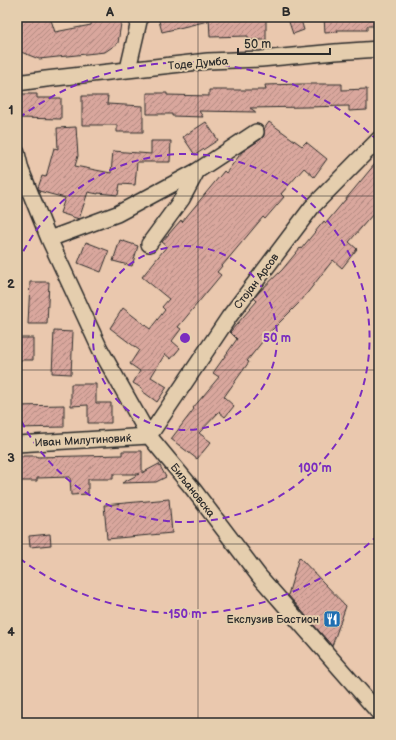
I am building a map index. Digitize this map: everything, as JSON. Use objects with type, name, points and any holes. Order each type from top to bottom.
[{"type":"street","points":[[128,69],[140,17]]},
{"type":"street","name":"Тоде Думба","points":[[17,84],[128,69],[208,61],[261,59],[379,49]]},
{"type":"street","points":[[49,239],[117,214],[197,171],[256,132]]},
{"type":"street","name":"Стојан Арсов","points":[[149,436],[229,316],[312,207],[379,139]]},
{"type":"street","name":"Биљановска","points":[[17,153],[21,170],[49,239],[100,349],[149,436],[193,489],[259,576],[379,713]]},
{"type":"street","points":[[149,244],[182,199],[197,171]]},
{"type":"street","name":"Иван Милутиновиќ","points":[[17,444],[149,436]]},
{"type":"building","points":[[17,17],[50,17],[55,32],[91,25],[92,17],[122,17],[118,43],[105,52],[39,59],[21,52],[17,42]]},
{"type":"building","points":[[158,17],[207,17],[208,21],[162,32]]},
{"type":"building","points":[[209,17],[235,17],[235,20],[266,19],[266,40],[248,40],[248,36],[210,37]]},
{"type":"building","points":[[300,17],[304,30],[293,34],[288,19]]},
{"type":"building","points":[[324,17],[379,17],[379,26],[367,26],[367,30],[337,30],[338,32],[325,33]]},
{"type":"building","points":[[342,84],[342,90],[367,89],[367,110],[349,111],[349,106],[250,108],[256,112],[199,111],[203,117],[172,116],[172,114],[147,114],[147,93],[209,96],[209,90],[266,90],[265,85]]},
{"type":"building","points":[[19,94],[37,94],[37,98],[61,98],[61,119],[18,118]]},
{"type":"building","points":[[82,96],[108,96],[107,104],[143,106],[143,132],[117,132],[117,125],[82,125]]},
{"type":"building","points":[[206,122],[218,140],[195,155],[183,137]]},
{"type":"building","points":[[269,122],[302,146],[306,142],[327,159],[314,177],[304,168],[281,194],[284,197],[265,219],[263,217],[217,272],[221,275],[178,327],[181,329],[172,341],[180,348],[171,359],[165,354],[151,377],[167,387],[157,402],[142,391],[143,389],[133,383],[140,371],[130,364],[139,350],[110,328],[123,308],[150,329],[165,310],[162,307],[169,299],[142,277],[167,246],[162,242],[181,220],[182,222],[224,171],[226,173],[242,152],[264,136],[264,129]]},
{"type":"building","points":[[76,127],[78,156],[75,166],[111,173],[113,151],[151,154],[151,141],[171,141],[170,162],[137,162],[135,185],[120,184],[118,195],[88,192],[79,219],[60,213],[65,198],[39,191],[38,188],[42,176],[46,177],[54,148],[58,149],[57,128]]},
{"type":"building","points":[[379,159],[379,207],[349,242],[357,249],[342,268],[333,260],[301,301],[270,332],[247,361],[249,362],[224,397],[234,406],[225,417],[219,412],[199,433],[211,442],[197,459],[171,439],[194,409],[193,408],[219,377],[213,373],[237,339],[230,332],[257,301],[254,298],[258,293],[282,270],[324,221],[326,223]]},
{"type":"building","points":[[120,240],[138,246],[132,266],[113,261]]},
{"type":"building","points":[[86,242],[109,251],[101,272],[78,263]]},
{"type":"building","points":[[30,282],[49,282],[47,324],[28,324]]},
{"type":"building","points":[[54,331],[73,332],[71,374],[52,373]]},
{"type":"building","points":[[17,338],[33,338],[33,360],[17,360]]},
{"type":"building","points":[[71,384],[96,384],[96,403],[111,403],[111,423],[88,423],[88,405],[71,406]]},
{"type":"building","points":[[64,405],[64,427],[17,428],[17,406]]},
{"type":"building","points":[[122,451],[142,451],[142,473],[159,464],[166,477],[156,482],[122,483],[139,474],[113,474],[113,479],[88,479],[88,494],[71,495],[70,477],[37,478],[37,481],[17,481],[17,456],[122,455]]},
{"type":"building","points":[[169,499],[172,533],[107,539],[104,505]]},
{"type":"building","points":[[50,534],[51,545],[30,547],[29,536]]},
{"type":"building","points":[[299,557],[346,606],[332,646],[288,595]]},
{"type":"place","name":"Екслузив Бастион","points":[[332,619]]}]
